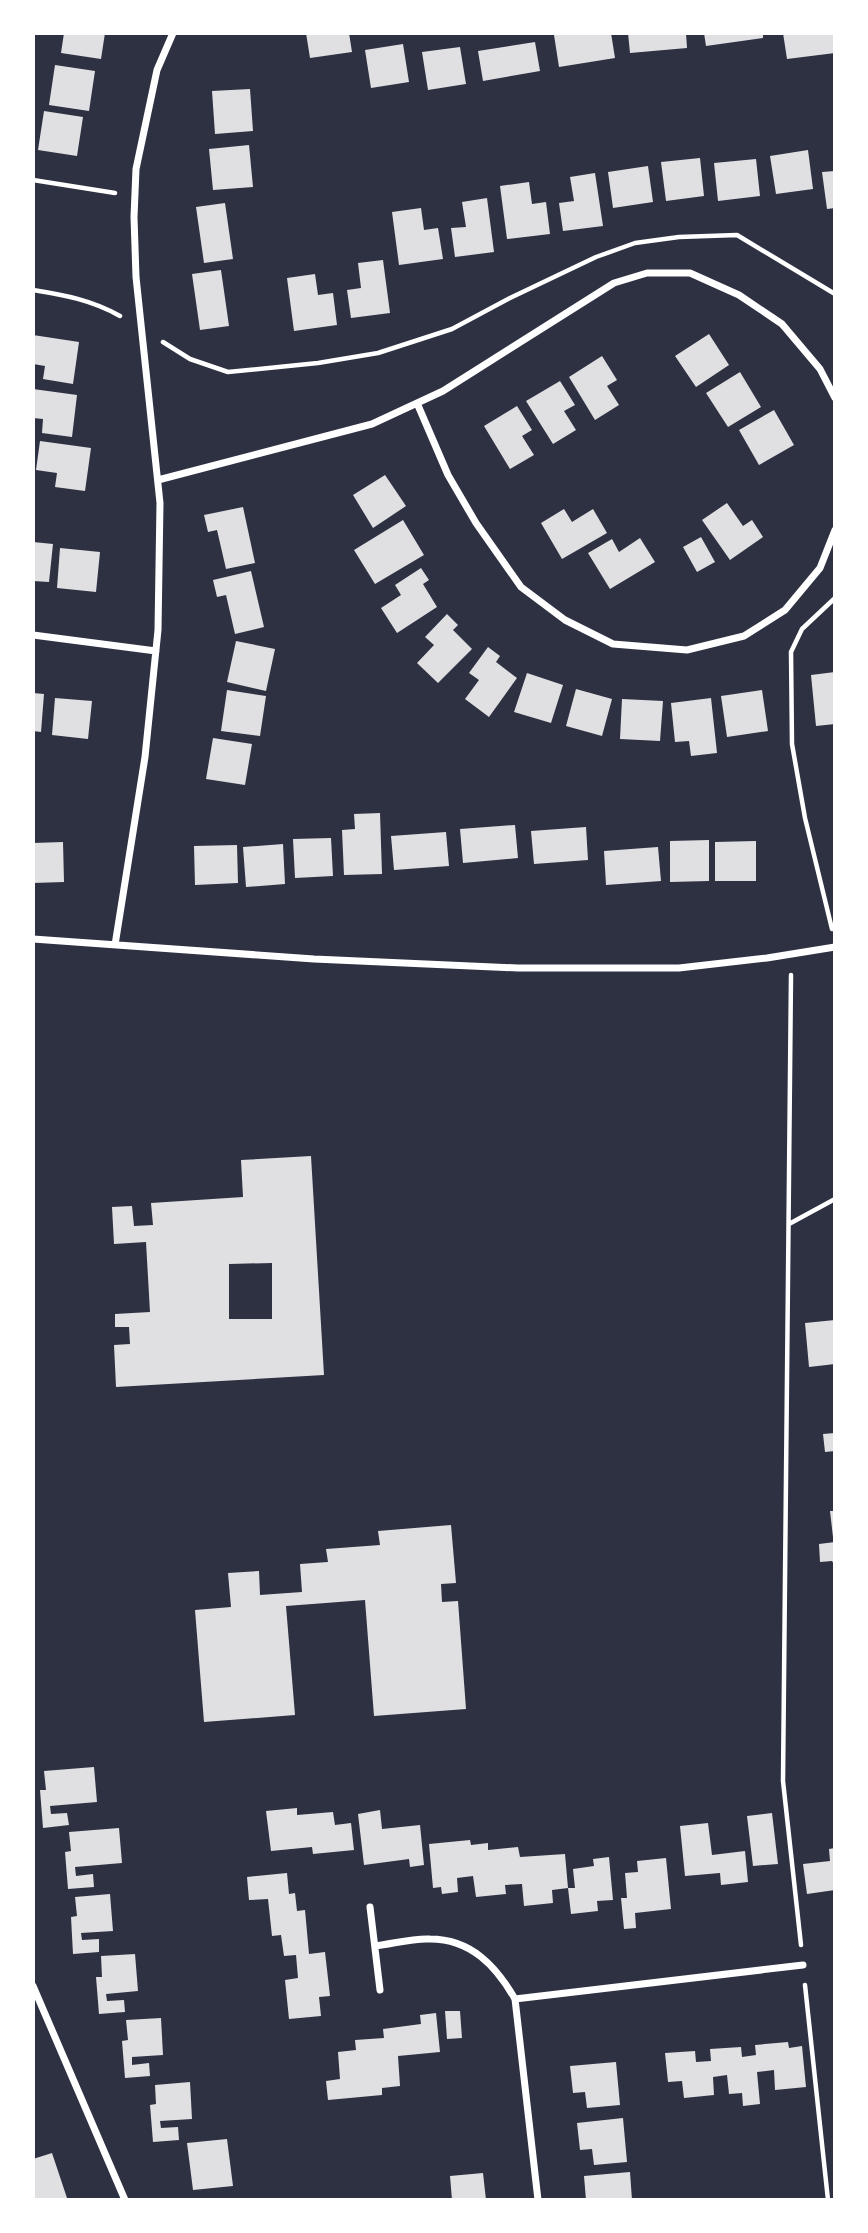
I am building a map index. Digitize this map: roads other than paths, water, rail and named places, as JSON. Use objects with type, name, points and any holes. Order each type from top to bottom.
[{"type":"street","points":[[115,945],[145,757],[156,651],[160,503],[136,277],[136,169],[157,70],[173,33]]},
{"type":"street","points":[[158,480],[372,424],[454,384],[614,283],[647,274],[690,273],[739,295],[761,309],[782,324],[820,369],[835,398]]},
{"type":"street","points":[[417,403],[448,475],[476,523],[520,587],[565,620],[613,645],[687,650],[744,636],[785,610],[820,568],[835,530]]},
{"type":"street","points":[[33,635],[156,651]]},
{"type":"street","points":[[33,939],[314,959],[518,968],[678,968],[835,947]]},
{"type":"street","points":[[370,1907],[380,1990]]},
{"type":"street","points":[[375,1947],[429,1938],[456,1942],[479,1956],[500,1975],[515,1999],[538,2200]]},
{"type":"street","points":[[515,1999],[803,1965]]},
{"type":"street","points":[[33,1986],[125,2200]]}]
